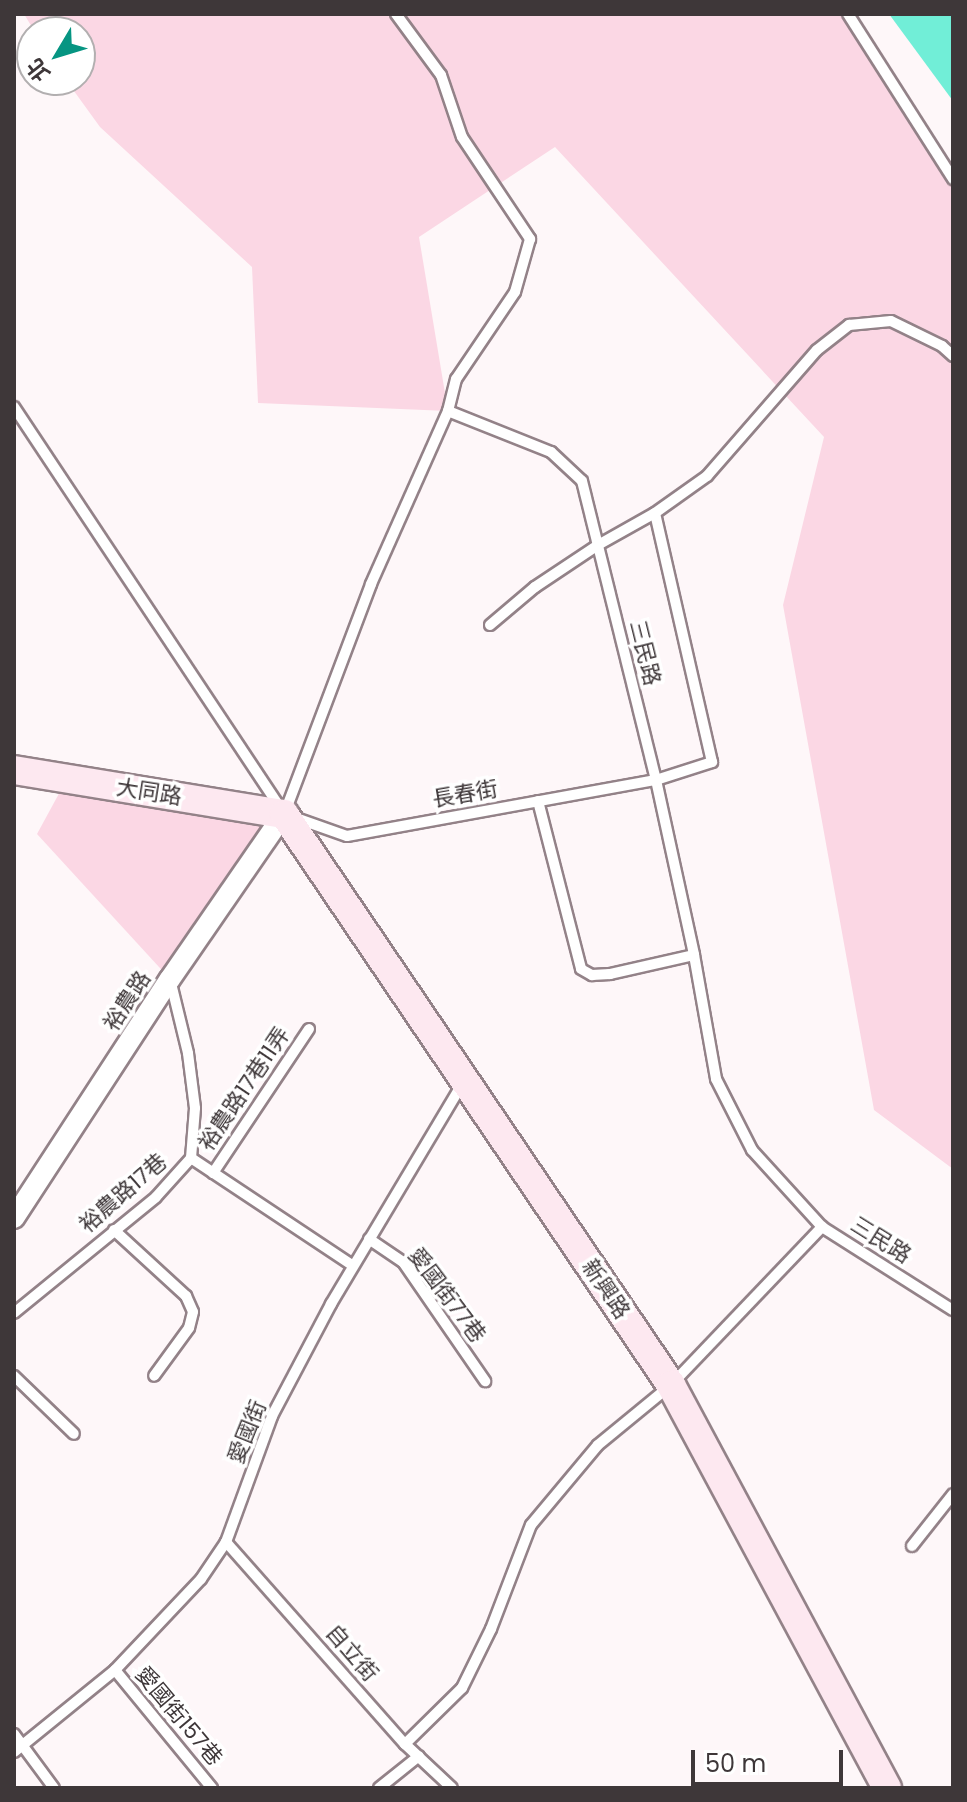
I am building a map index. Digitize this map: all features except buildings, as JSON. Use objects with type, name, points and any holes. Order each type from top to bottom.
[{"type":"street","name":"大同路","points":[[14,770],[284,814]]},
{"type":"street","name":"裕農路","points":[[14,1218],[170,979],[284,814]]},
{"type":"street","name":"新興路","points":[[284,814],[671,1385],[887,1788]]},
{"type":"lane","points":[[284,814],[371,584],[448,411],[456,379],[515,292],[530,239],[462,137],[441,75],[396,14]]},
{"type":"lane","points":[[848,14],[953,179]]},
{"type":"lane","points":[[490,625],[535,587],[598,545],[655,513],[707,476],[817,350],[849,325],[891,321],[942,346],[953,356]]},
{"type":"lane","points":[[14,407],[284,814]]},
{"type":"lane","name":"三民路","points":[[448,411],[551,452],[582,481],[656,780],[694,955],[716,1079],[752,1150],[822,1227],[953,1310]]},
{"type":"lane","name":"長春街","points":[[284,814],[347,836],[656,780],[712,762],[655,513]]},
{"type":"lane","points":[[538,801],[581,969],[592,975],[610,974],[694,955]]},
{"type":"lane","name":"裕農路17巷","points":[[14,1313],[174,1182],[191,1158],[195,1108],[188,1053],[170,979]]},
{"type":"lane","name":"裕農路17巷11弄","points":[[213,1173],[309,1029]]},
{"type":"lane","name":"愛國街","points":[[18,1750],[115,1670],[201,1579],[226,1542],[272,1416],[352,1265],[464,1081]]},
{"type":"lane","name":"裕農路17巷11弄","points":[[191,1158],[352,1265]]},
{"type":"lane","points":[[405,1744],[462,1688],[491,1629],[531,1525],[598,1445],[671,1385],[822,1227]]},
{"type":"lane","points":[[114,1230],[186,1296],[193,1312],[189,1328],[154,1376]]},
{"type":"lane","name":"愛國街77巷","points":[[369,1239],[403,1262],[485,1381]]},
{"type":"lane","points":[[14,1376],[74,1434]]},
{"type":"lane","points":[[912,1546],[953,1494]]},
{"type":"lane","name":"自立街","points":[[226,1542],[405,1744],[452,1788]]},
{"type":"lane","name":"愛國街157巷","points":[[115,1670],[212,1788]]},
{"type":"lane","points":[[14,1734],[18,1750],[54,1788]]},
{"type":"lane","points":[[379,1788],[419,1756]]},
{"type":"shaded area","points":[[842,14],[953,186],[953,1169],[874,1110],[783,605],[824,437],[555,147],[419,237],[448,411],[258,403],[252,267],[100,127],[78,96],[96,96],[96,16],[25,16]]},
{"type":"shaded area","points":[[889,14],[953,14],[953,101]]},
{"type":"shaded area","points":[[68,777],[277,816],[170,979],[37,834]]}]
